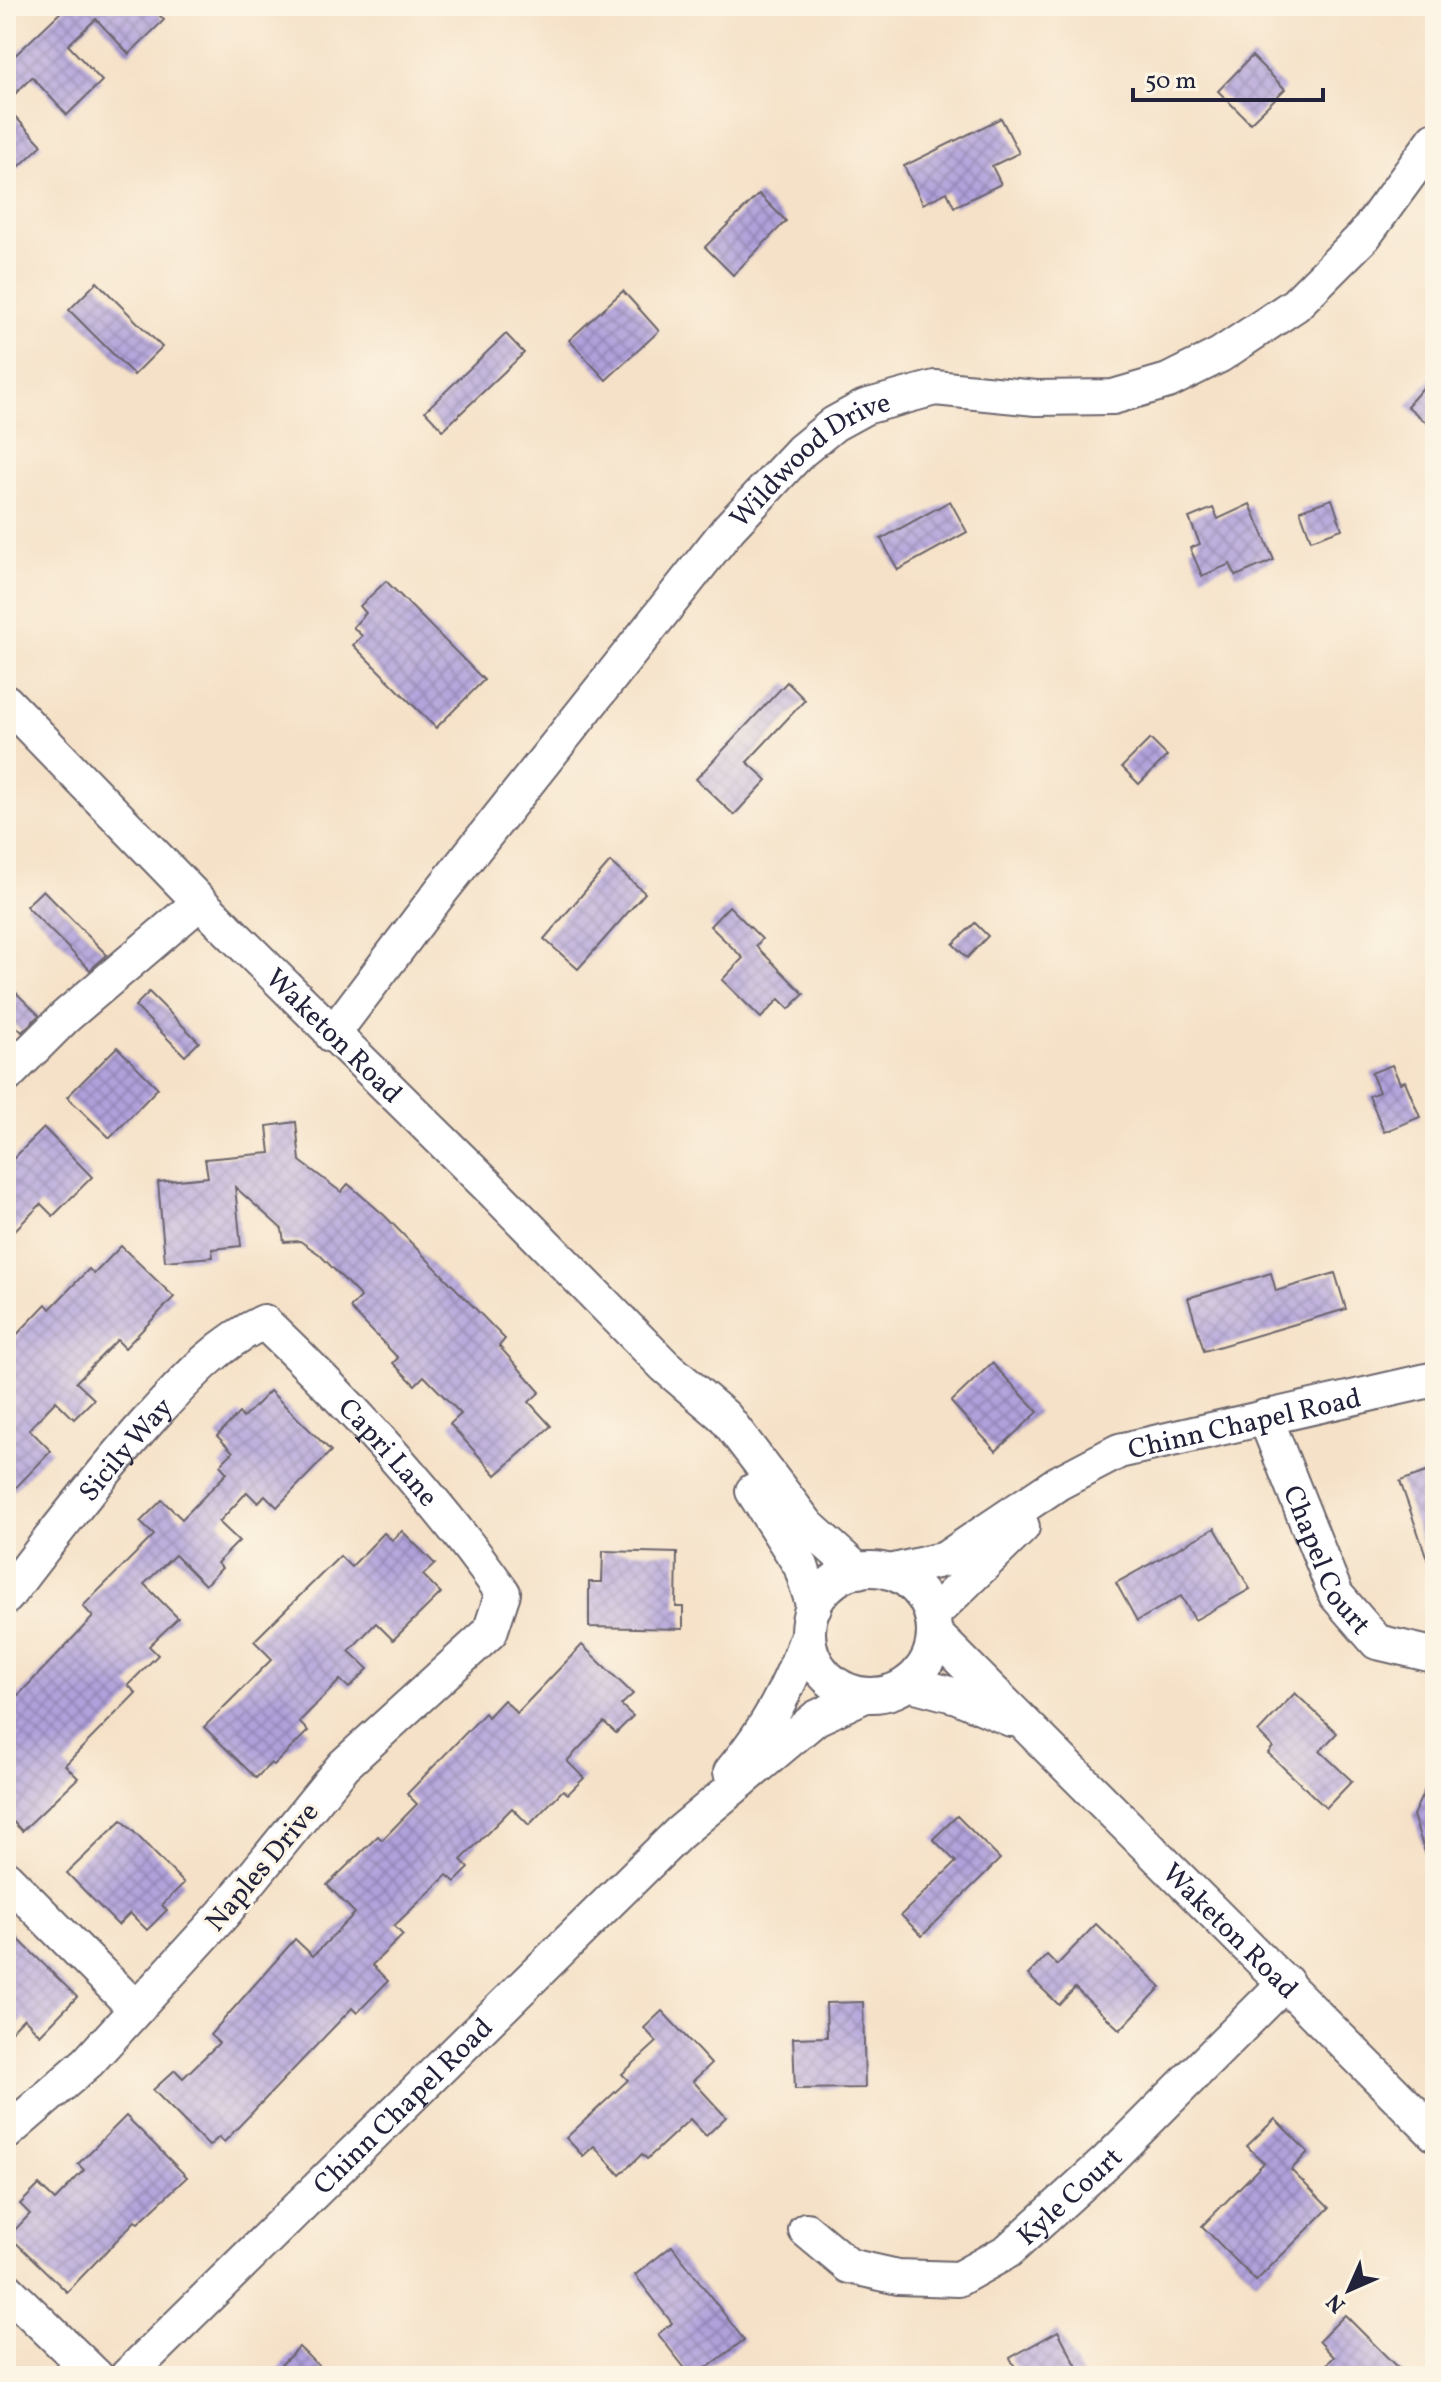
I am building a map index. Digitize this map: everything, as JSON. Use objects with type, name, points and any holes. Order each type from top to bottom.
[{"type":"street","name":"Wildwood Drive","points":[[332,1035],[441,891],[729,528],[768,484],[834,424],[865,407],[935,388],[1036,398],[1113,397],[1168,381],[1220,355],[1295,305],[1364,236],[1435,139]]},
{"type":"street","name":"Waketon Road","points":[[6,702],[332,1035],[493,1191],[665,1366],[725,1417],[808,1526],[874,1572]]},
{"type":"street","points":[[6,1076],[65,1017],[200,902]]},
{"type":"street","name":"Capri Lane","points":[[264,1322],[333,1388],[473,1550],[503,1593]]},
{"type":"street","name":"Sicily Way","points":[[6,1597],[98,1476],[183,1383],[234,1336],[264,1322]]},
{"type":"street","name":"Waketon Road","points":[[665,1366],[789,1545],[801,1566],[811,1621]]},
{"type":"street","name":"Chinn Chapel Road","points":[[874,1572],[945,1559],[1058,1483],[1119,1451],[1435,1379]]},
{"type":"street","name":"Chapel Court","points":[[1265,1417],[1336,1595],[1377,1642],[1433,1655]]},
{"type":"street","name":"Chinn Chapel Road","points":[[933,1624],[1035,1514],[1058,1483]]},
{"type":"street","points":[[874,1572],[916,1589],[933,1624],[928,1660],[908,1683],[895,1691],[865,1695],[836,1684],[816,1662],[811,1621],[830,1585],[874,1572]]},
{"type":"street","name":"Naples Drive","points":[[6,2133],[88,2062],[223,1914],[344,1765],[490,1632],[503,1593]]},
{"type":"street","name":"Chinn Chapel Road","points":[[679,1833],[773,1717],[787,1692],[811,1621]]},
{"type":"street","name":"Waketon Road","points":[[933,1624],[1027,1724],[1435,2134]]},
{"type":"street","name":"Waketon Road","points":[[908,1683],[957,1696],[1027,1724]]},
{"type":"street","name":"Chinn Chapel Road","points":[[127,2376],[679,1833],[816,1718],[865,1695]]},
{"type":"street","points":[[6,1878],[136,2009]]},
{"type":"street","name":"Kyle Court","points":[[806,2230],[849,2266],[898,2277],[958,2279],[1008,2251],[1107,2161],[1286,1982]]},
{"type":"street","points":[[6,2289],[96,2376]]},
{"type":"building","points":[[67,6],[151,6],[164,20],[129,54],[96,19],[68,45],[102,81],[67,115],[32,77],[6,103],[6,64]]},
{"type":"building","points":[[1252,56],[1285,89],[1250,123],[1218,91]]},
{"type":"building","points":[[6,107],[42,145],[6,179]]},
{"type":"building","points":[[1001,118],[1019,153],[992,166],[1001,184],[954,207],[947,192],[923,204],[904,166]]},
{"type":"building","points":[[759,194],[786,221],[733,275],[705,247]]},
{"type":"building","points":[[97,282],[162,347],[134,375],[69,310]]},
{"type":"building","points":[[623,291],[659,331],[606,380],[569,340]]},
{"type":"building","points":[[506,334],[524,353],[443,430],[425,411]]},
{"type":"building","points":[[1435,374],[1435,430],[1407,406]]},
{"type":"building","points":[[1332,499],[1342,529],[1311,540],[1300,510]]},
{"type":"building","points":[[950,501],[967,532],[898,570],[881,539]]},
{"type":"building","points":[[1250,504],[1274,560],[1236,576],[1230,564],[1202,576],[1190,548],[1200,544],[1189,518],[1213,508],[1218,519]]},
{"type":"building","points":[[386,581],[484,680],[436,728],[353,645],[362,636],[353,627],[366,613],[360,606]]},
{"type":"building","points":[[787,682],[805,700],[747,762],[767,780],[734,815],[696,779]]},
{"type":"building","points":[[1150,739],[1167,756],[1139,784],[1122,767]]},
{"type":"building","points":[[610,862],[645,893],[578,969],[544,939]]},
{"type":"building","points":[[43,890],[107,955],[90,970],[26,906]]},
{"type":"building","points":[[729,906],[762,939],[756,946],[804,994],[789,1009],[779,999],[761,1018],[722,980],[743,958],[710,926]]},
{"type":"building","points":[[975,923],[988,936],[967,958],[953,944]]},
{"type":"building","points":[[6,983],[39,1015],[22,1032],[6,1016]]},
{"type":"building","points":[[149,992],[199,1042],[185,1056],[135,1006]]},
{"type":"building","points":[[117,1047],[158,1088],[110,1138],[67,1097]]},
{"type":"building","points":[[1392,1065],[1400,1083],[1405,1081],[1420,1117],[1384,1132],[1369,1096],[1379,1092],[1371,1073]]},
{"type":"building","points":[[296,1122],[300,1161],[341,1192],[348,1184],[384,1215],[505,1339],[499,1346],[540,1392],[529,1402],[551,1426],[496,1475],[450,1424],[461,1414],[424,1376],[415,1385],[393,1363],[398,1358],[350,1308],[361,1297],[319,1254],[300,1241],[284,1242],[282,1229],[235,1187],[241,1246],[212,1249],[213,1257],[165,1261],[158,1182],[208,1177],[205,1159],[270,1153],[267,1126]]},
{"type":"building","points":[[44,1128],[92,1177],[53,1216],[41,1204],[6,1239],[6,1166]]},
{"type":"building","points":[[121,1246],[174,1297],[125,1348],[117,1340],[76,1382],[94,1399],[74,1419],[56,1401],[29,1429],[51,1451],[6,1498],[6,1346],[46,1304],[50,1309],[89,1269],[94,1274]]},
{"type":"building","points":[[1271,1273],[1276,1291],[1335,1273],[1346,1309],[1204,1351],[1188,1298]]},
{"type":"building","points":[[992,1363],[1038,1412],[996,1451],[951,1402]]},
{"type":"building","points":[[270,1391],[331,1451],[277,1507],[265,1495],[258,1503],[247,1492],[219,1522],[239,1541],[217,1563],[222,1568],[205,1585],[175,1555],[144,1584],[178,1618],[149,1646],[158,1655],[128,1685],[136,1693],[65,1765],[78,1778],[22,1831],[6,1814],[6,1708],[93,1617],[83,1606],[154,1535],[140,1522],[162,1500],[182,1519],[227,1473],[220,1465],[233,1452],[217,1436],[239,1413],[243,1418]]},
{"type":"building","points":[[1435,1469],[1435,1573],[1432,1573],[1400,1481]]},
{"type":"building","points":[[1215,1528],[1250,1589],[1195,1620],[1181,1596],[1137,1621],[1116,1583]]},
{"type":"building","points":[[402,1531],[435,1564],[423,1575],[441,1593],[393,1640],[376,1623],[349,1651],[368,1669],[349,1688],[340,1680],[299,1722],[308,1731],[274,1765],[271,1763],[256,1778],[204,1727],[272,1659],[254,1641],[340,1556],[351,1567],[384,1533],[392,1540]]},
{"type":"building","points":[[603,1551],[677,1553],[676,1607],[683,1607],[683,1629],[589,1627],[589,1582],[602,1582]]},
{"type":"building","points":[[582,1645],[633,1694],[621,1705],[633,1716],[616,1733],[604,1722],[567,1761],[584,1778],[568,1794],[563,1790],[529,1825],[512,1808],[461,1860],[469,1868],[455,1882],[447,1875],[394,1926],[403,1935],[372,1965],[388,1981],[357,2013],[352,2008],[224,2142],[219,2137],[209,2146],[153,2090],[175,2070],[183,2078],[219,2043],[210,2035],[295,1939],[313,1956],[355,1913],[327,1885],[378,1836],[382,1840],[417,1804],[407,1794],[485,1713],[488,1717],[504,1700],[517,1713]]},
{"type":"building","points":[[1295,1693],[1337,1733],[1320,1751],[1352,1781],[1326,1808],[1268,1753],[1273,1747],[1258,1732]]},
{"type":"building","points":[[1435,1768],[1435,1870],[1431,1871],[1413,1815]]},
{"type":"building","points":[[957,1816],[1000,1859],[922,1936],[901,1915],[956,1862],[933,1839]]},
{"type":"building","points":[[122,1820],[184,1883],[162,1905],[167,1910],[147,1930],[130,1913],[118,1925],[67,1873]]},
{"type":"building","points":[[1096,1924],[1161,1987],[1120,2030],[1075,1988],[1059,2005],[1028,1975],[1047,1955],[1057,1965]]},
{"type":"building","points":[[6,1927],[77,1997],[40,2035],[24,2018],[6,2037]]},
{"type":"building","points":[[863,2002],[865,2088],[795,2089],[793,2038],[827,2037],[826,2003]]},
{"type":"building","points":[[662,2011],[711,2064],[693,2081],[726,2117],[706,2136],[690,2119],[647,2159],[642,2154],[620,2175],[594,2146],[583,2156],[566,2138],[628,2080],[622,2074],[657,2042],[644,2028]]},
{"type":"building","points":[[126,2116],[187,2177],[138,2223],[135,2221],[67,2292],[9,2236],[30,2214],[20,2204],[39,2185],[55,2200],[84,2170],[78,2164]]},
{"type":"building","points":[[1275,2119],[1308,2152],[1291,2170],[1329,2208],[1256,2281],[1202,2226],[1264,2163],[1247,2146]]},
{"type":"building","points":[[672,2246],[744,2340],[696,2376],[691,2376],[658,2334],[672,2323],[635,2275]]},
{"type":"building","points":[[1345,2315],[1406,2376],[1315,2376],[1334,2357],[1319,2341]]},
{"type":"building","points":[[1058,2331],[1082,2376],[1020,2376],[1010,2358]]},
{"type":"building","points":[[299,2347],[329,2376],[270,2376]]}]
